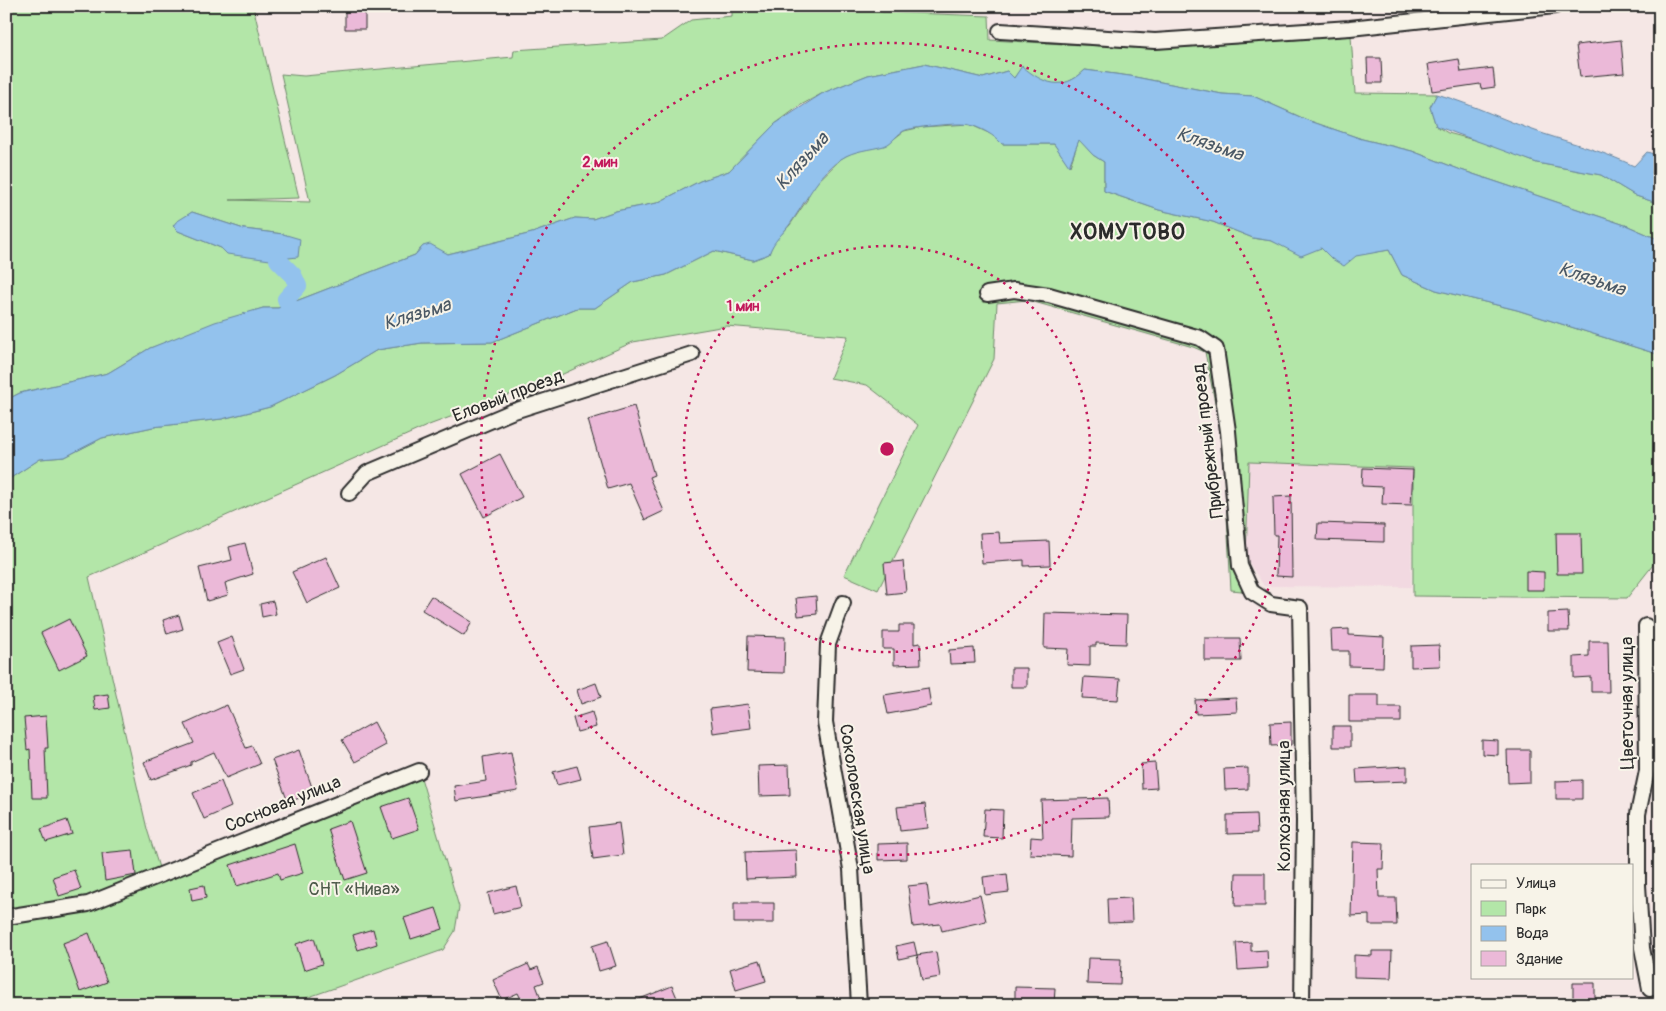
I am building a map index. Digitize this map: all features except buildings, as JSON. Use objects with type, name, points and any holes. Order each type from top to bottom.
[{"type":"street","points":[[1000,31],[1155,41],[1350,28],[1556,6]]},
{"type":"street","name":"Прибрежный проезд","points":[[987,294],[1014,290],[1049,295],[1200,338],[1216,349],[1228,431],[1240,566],[1252,592],[1271,604],[1300,608]]},
{"type":"street","name":"Еловый проезд","points":[[348,493],[367,473],[511,412],[692,354]]},
{"type":"street","name":"Соколовская улица","points":[[843,603],[828,644],[825,722],[852,869],[859,1005]]},
{"type":"street","name":"Колхозная улица","points":[[1300,608],[1304,820],[1302,1005]]},
{"type":"street","name":"Цветочная улица","points":[[1646,626],[1647,771],[1638,814],[1638,885],[1642,948],[1650,989]]},
{"type":"street","name":"Сосновая улица","points":[[6,917],[88,904],[419,771]]},
{"type":"shaded area","points":[[1248,462],[1413,468],[1411,587],[1264,586],[1246,558]]},
{"type":"green space","points":[[6,6],[253,6],[299,198],[230,200],[310,202],[281,74],[304,76],[513,57],[514,50],[662,40],[691,20],[732,16],[732,6],[867,6],[882,12],[989,16],[990,40],[1157,49],[1351,36],[1355,93],[1437,94],[1430,107],[1436,126],[1448,133],[1489,144],[1537,163],[1601,175],[1636,196],[1660,204],[1660,240],[1628,226],[1461,170],[1412,151],[1362,139],[1307,120],[1253,96],[1222,94],[1130,76],[1085,70],[1069,81],[1054,84],[1038,78],[1022,67],[1014,78],[1007,71],[983,78],[924,64],[868,75],[823,93],[801,105],[775,124],[729,171],[700,181],[657,203],[616,211],[593,219],[575,218],[532,233],[448,254],[423,246],[415,255],[278,308],[263,308],[150,348],[108,373],[20,393],[6,400]],"holes":[[[192,212],[244,229],[283,234],[298,256],[287,258],[221,248],[178,231],[173,226]]]},
{"type":"green space","name":"СНТ «Нива»","points":[[969,124],[993,135],[1002,144],[1054,144],[1070,166],[1079,139],[1093,155],[1104,162],[1104,191],[1159,210],[1213,222],[1253,238],[1272,241],[1286,247],[1321,248],[1332,259],[1389,250],[1402,275],[1436,290],[1517,310],[1660,355],[1660,556],[1627,598],[1413,596],[1413,468],[1249,462],[1246,558],[1252,592],[1231,590],[1223,443],[1205,352],[1027,300],[997,303],[994,359],[878,590],[844,575],[918,425],[867,385],[830,378],[848,336],[726,326],[633,342],[552,379],[429,425],[89,577],[147,829],[161,874],[419,771],[459,907],[455,931],[443,950],[286,1005],[6,1005],[6,481],[40,459],[65,457],[102,438],[153,427],[222,419],[270,407],[335,375],[377,350],[422,343],[492,342],[577,308],[595,308],[633,282],[666,275],[714,251],[753,260],[769,254],[773,243],[790,225],[807,200],[811,188],[842,158],[853,152],[886,145],[904,131],[922,127]]},
{"type":"water","name":"Клязьма","points":[[924,64],[983,78],[1007,71],[1014,78],[1022,66],[1045,81],[1053,83],[1069,81],[1085,70],[1130,76],[1222,94],[1253,96],[1307,120],[1362,139],[1412,151],[1461,170],[1628,226],[1660,240],[1660,355],[1517,310],[1436,290],[1402,275],[1389,250],[1356,256],[1344,266],[1332,259],[1321,248],[1301,256],[1272,241],[1253,238],[1213,222],[1159,210],[1104,191],[1104,162],[1093,155],[1079,140],[1069,166],[1054,144],[1002,144],[991,135],[974,126],[948,124],[906,130],[884,146],[857,152],[841,159],[818,181],[769,254],[753,260],[714,251],[666,275],[633,282],[595,308],[577,308],[492,342],[422,343],[377,350],[335,375],[270,407],[222,419],[153,427],[102,438],[65,457],[40,459],[6,481],[6,400],[20,393],[108,373],[150,348],[215,322],[263,308],[278,308],[415,255],[423,246],[430,244],[448,254],[532,233],[575,218],[593,219],[616,211],[657,203],[700,181],[729,171],[775,124],[823,93],[868,75]]},
{"type":"water","points":[[1437,94],[1531,129],[1601,152],[1634,166],[1647,152],[1657,155],[1652,173],[1660,181],[1660,204],[1636,196],[1601,175],[1537,163],[1436,126],[1430,107]]},
{"type":"water","points":[[192,212],[244,229],[283,234],[300,239],[298,257],[270,260],[227,254],[221,248],[178,231],[173,226]]},
{"type":"waterway","points":[[278,260],[293,275],[298,286],[286,299],[297,325]]},
{"type":"district","name":"ХОМУТОВО","points":[[1128,232]]}]
